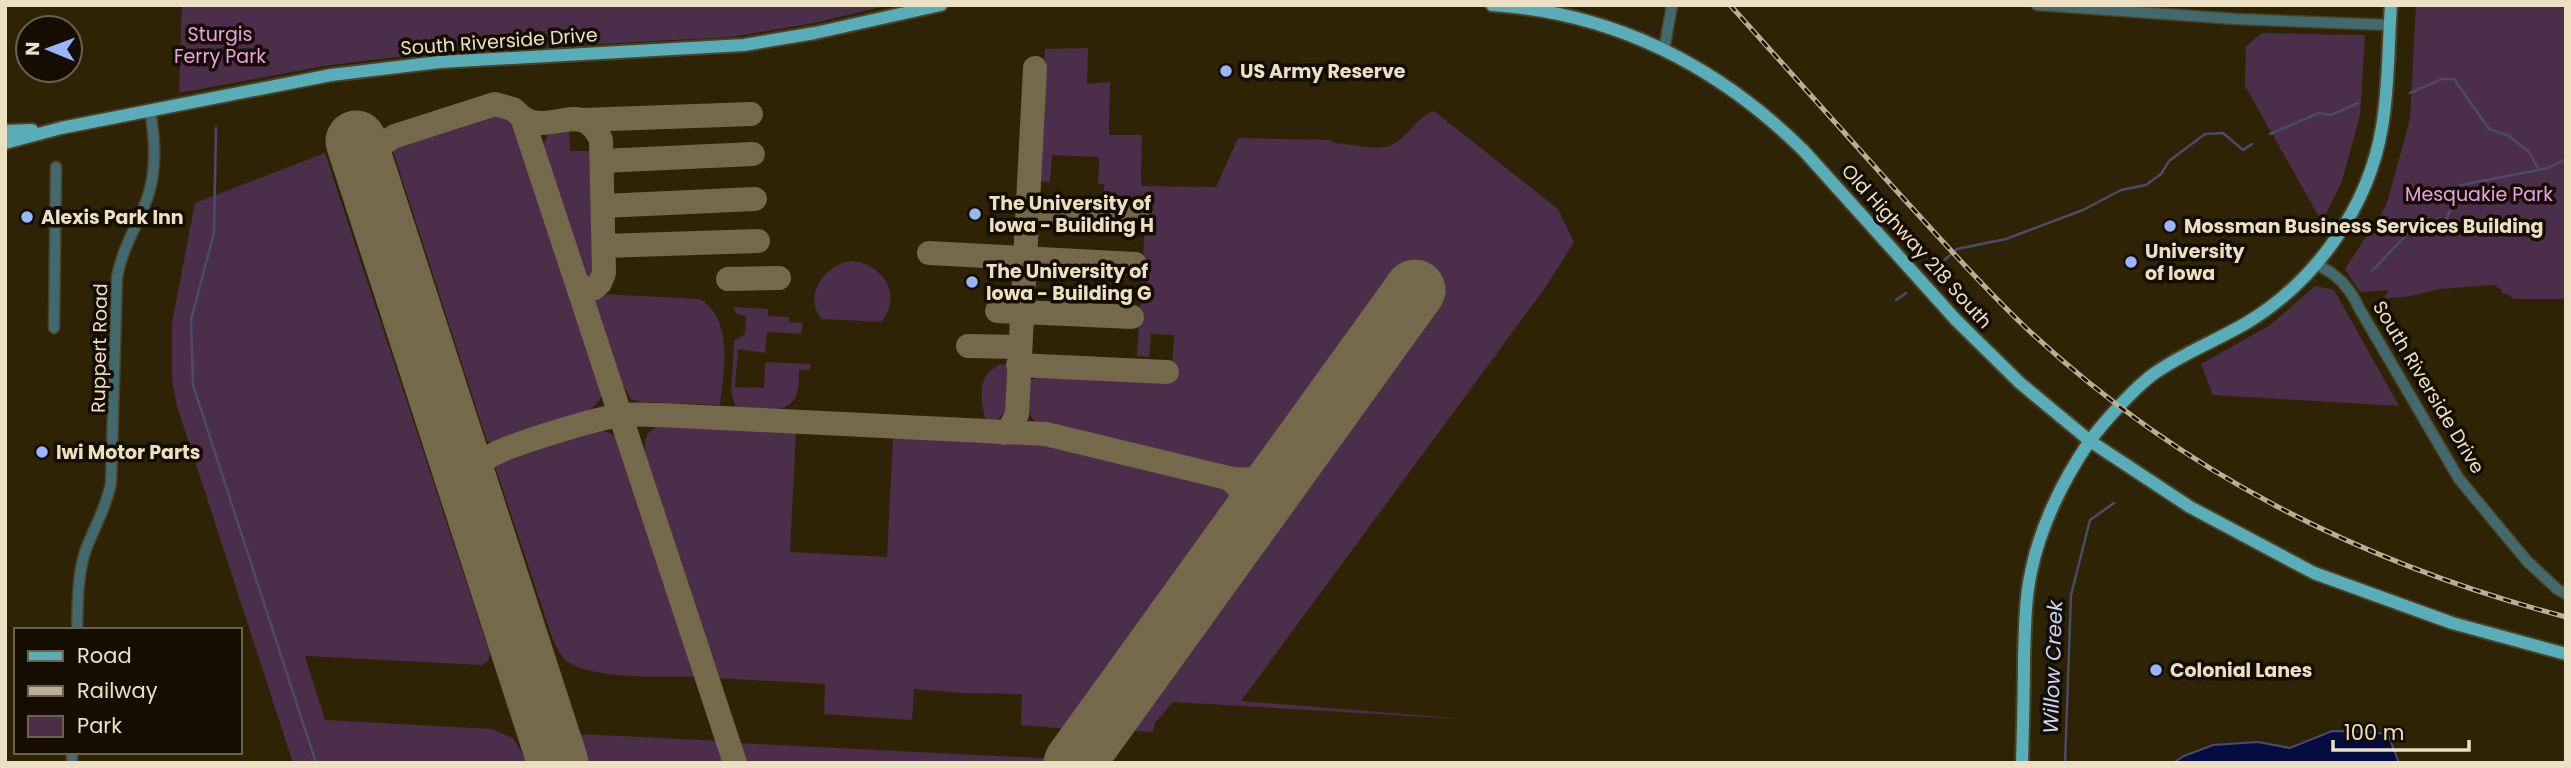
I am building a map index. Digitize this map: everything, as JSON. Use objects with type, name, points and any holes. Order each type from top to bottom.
[{"type":"main road","name":"South Riverside Drive","points":[[5,143],[61,128],[331,75],[440,62],[744,46],[941,5]]},
{"type":"main road","name":"Old Highway 218 South","points":[[1492,5],[1568,16],[1630,34],[1736,91],[1781,128],[1975,339],[2040,401],[2090,441],[2190,507],[2293,564],[2420,613],[2491,636],[2566,654]]},
{"type":"main road","points":[[2022,763],[2026,605],[2031,571],[2053,508],[2090,441],[2139,386],[2156,372],[2249,321],[2275,303],[2315,264],[2336,238],[2351,215],[2375,156],[2386,99],[2391,5]]},
{"type":"main road","name":"South Riverside Drive","points":[[5,131],[61,128]]},
{"type":"street","points":[[1664,50],[1672,5]]},
{"type":"street","points":[[2037,5],[2223,18],[2390,25]]},
{"type":"street","name":"Ruppert Road","points":[[77,628],[82,563],[103,513],[111,483],[117,277],[124,248],[151,186],[154,141],[150,110]]},
{"type":"street","points":[[54,328],[56,167]]},
{"type":"street","name":"South Riverside Drive","points":[[2315,264],[2331,271],[2353,294],[2459,479],[2526,561],[2566,594]]},
{"type":"green space","name":"Sturgis Ferry Park","points":[[182,5],[889,5],[814,23],[731,37],[427,53],[324,66],[179,93]]},
{"type":"green space","name":"Mesquakie Park","points":[[2416,5],[2566,5],[2566,299],[2514,299],[2502,294],[2502,290],[2494,285],[2440,289],[2383,299],[2389,290],[2360,292],[2345,269],[2386,206],[2410,119]]},
{"type":"green space","points":[[2262,33],[2365,35],[2360,115],[2342,181],[2322,222],[2245,86],[2246,46]]},
{"type":"green space","points":[[1088,48],[1087,84],[1110,82],[1109,135],[1142,135],[1141,186],[1216,187],[1238,138],[1330,140],[1334,143],[1385,147],[1399,141],[1421,119],[1434,111],[1558,209],[1574,242],[1545,288],[1241,701],[1479,720],[1173,702],[1155,723],[1153,732],[1117,730],[1435,286],[1410,266],[1271,461],[1260,466],[1233,467],[1035,421],[1025,409],[1024,383],[1038,377],[1171,382],[1174,335],[1151,334],[1149,357],[1137,356],[1146,207],[1103,205],[1104,184],[1098,184],[1099,157],[1052,155],[1050,182],[1037,181],[1045,49]]},
{"type":"green space","points":[[500,114],[515,124],[526,147],[595,360],[602,396],[584,414],[570,421],[495,445],[487,441],[392,148],[426,132]]},
{"type":"green space","points":[[569,125],[570,151],[595,151],[597,269],[595,277],[588,281],[583,275],[543,153],[550,133]]},
{"type":"green space","points":[[325,153],[490,654],[488,661],[482,665],[305,656],[325,720],[492,729],[513,738],[528,763],[293,763],[177,406],[172,380],[172,323],[195,203]]},
{"type":"green space","points":[[853,261],[874,269],[887,283],[890,302],[881,322],[822,319],[816,310],[815,291],[826,274],[843,263]]},
{"type":"green space","points":[[2315,286],[2334,290],[2399,406],[2213,395],[2201,364],[2270,325]]},
{"type":"green space","points":[[601,294],[700,299],[711,308],[718,320],[724,348],[720,405],[641,402],[631,399],[614,370],[594,308],[594,301]]},
{"type":"green space","points":[[733,307],[768,309],[768,316],[789,317],[790,308],[789,322],[803,323],[801,334],[767,332],[765,353],[738,349],[735,387],[764,388],[765,362],[811,364],[810,370],[799,370],[797,393],[787,406],[771,410],[736,408],[731,391],[734,341],[745,334],[746,317],[736,313]]},
{"type":"green space","points":[[1000,364],[1009,365],[1011,370],[1010,407],[998,419],[986,420],[982,384],[987,374]]},
{"type":"green space","points":[[659,426],[796,432],[790,552],[887,557],[893,437],[1054,446],[1219,486],[1232,497],[1235,513],[1080,730],[1021,725],[1022,694],[914,689],[912,720],[824,714],[825,684],[716,678],[648,473],[645,441],[647,435]]},
{"type":"green space","points":[[598,430],[611,434],[619,441],[629,464],[700,677],[629,676],[591,671],[564,659],[553,640],[495,466],[526,450]]},
{"type":"green space","points":[[578,734],[721,741],[728,763],[587,763]]},
{"type":"green space","points":[[736,743],[1059,759],[1056,763],[743,763]]},
{"type":"shaded area","points":[[2332,731],[2388,735],[2399,763],[2173,763],[2213,745],[2258,742],[2290,748]]},
{"type":"waterway","points":[[2410,93],[2442,79],[2454,79],[2489,129],[2509,136],[2529,152],[2539,170]]},
{"type":"waterway","points":[[2270,134],[2319,113],[2331,115],[2358,103]]},
{"type":"waterway","points":[[216,128],[214,233],[191,320],[193,385],[316,763]]},
{"type":"waterway","points":[[1933,270],[1957,249],[2006,239],[2083,210],[2121,190],[2146,185],[2161,174],[2169,161],[2205,134],[2223,133],[2243,150],[2252,144]]},
{"type":"waterway","name":"Willow Creek","points":[[2372,271],[2410,231],[2444,225],[2461,185],[2548,168],[2566,159]]},
{"type":"waterway","points":[[1896,300],[1906,293]]},
{"type":"waterway","name":"Willow Creek","points":[[2065,763],[2071,595],[2090,520],[2114,503]]},
{"type":"taxiway","points":[[1004,433],[1010,428],[1017,414],[1035,68]]},
{"type":"taxiway","points":[[369,182],[374,155],[383,144],[395,136],[495,104],[513,109],[522,117],[735,763]]},
{"type":"taxiway","points":[[582,120],[751,114]]},
{"type":"taxiway","points":[[522,117],[543,123],[575,119],[585,121],[593,127],[601,140],[604,273],[600,283],[593,289],[583,288],[578,283]]},
{"type":"taxiway","points":[[602,161],[753,154]]},
{"type":"taxiway","points":[[603,206],[755,199]]},
{"type":"taxiway","points":[[1028,210],[1138,216]]},
{"type":"taxiway","points":[[604,246],[758,241]]},
{"type":"taxiway","points":[[929,253],[1135,264]]},
{"type":"taxiway","points":[[728,279],[779,278]]},
{"type":"taxiway","points":[[997,311],[1132,317]]},
{"type":"taxiway","points":[[968,346],[1019,347]]},
{"type":"taxiway","points":[[1018,365],[1167,372]]},
{"type":"taxiway","points":[[474,504],[473,485],[476,474],[486,459],[494,454],[570,428],[632,414],[1046,434],[1228,478],[1256,479],[1268,475],[1286,462],[1344,386]]},
{"type":"taxiway","points":[[1190,599],[1243,523],[1245,501],[1239,489],[1228,478]]},
{"type":"runway","points":[[356,141],[558,763]]},
{"type":"runway","points":[[1074,763],[1415,290]]},
{"type":"railway","points":[[1730,5],[1941,240],[2007,309],[2083,378],[2145,425],[2210,468],[2276,506],[2345,540],[2490,595],[2566,617]]},
{"type":"place","name":"US Army Reserve","points":[[1226,71]]},
{"type":"place","name":"The University of Iowa - Building H","points":[[975,214]]},
{"type":"place","name":"Alexis Park Inn","points":[[27,217]]},
{"type":"place","name":"Mossman Business Services Building","points":[[2170,226]]},
{"type":"place","name":"University of Iowa","points":[[2131,262]]},
{"type":"place","name":"The University of Iowa - Building G","points":[[972,282]]},
{"type":"place","name":"Iwi Motor Parts","points":[[42,452]]},
{"type":"place","name":"Colonial Lanes","points":[[2156,670]]}]
